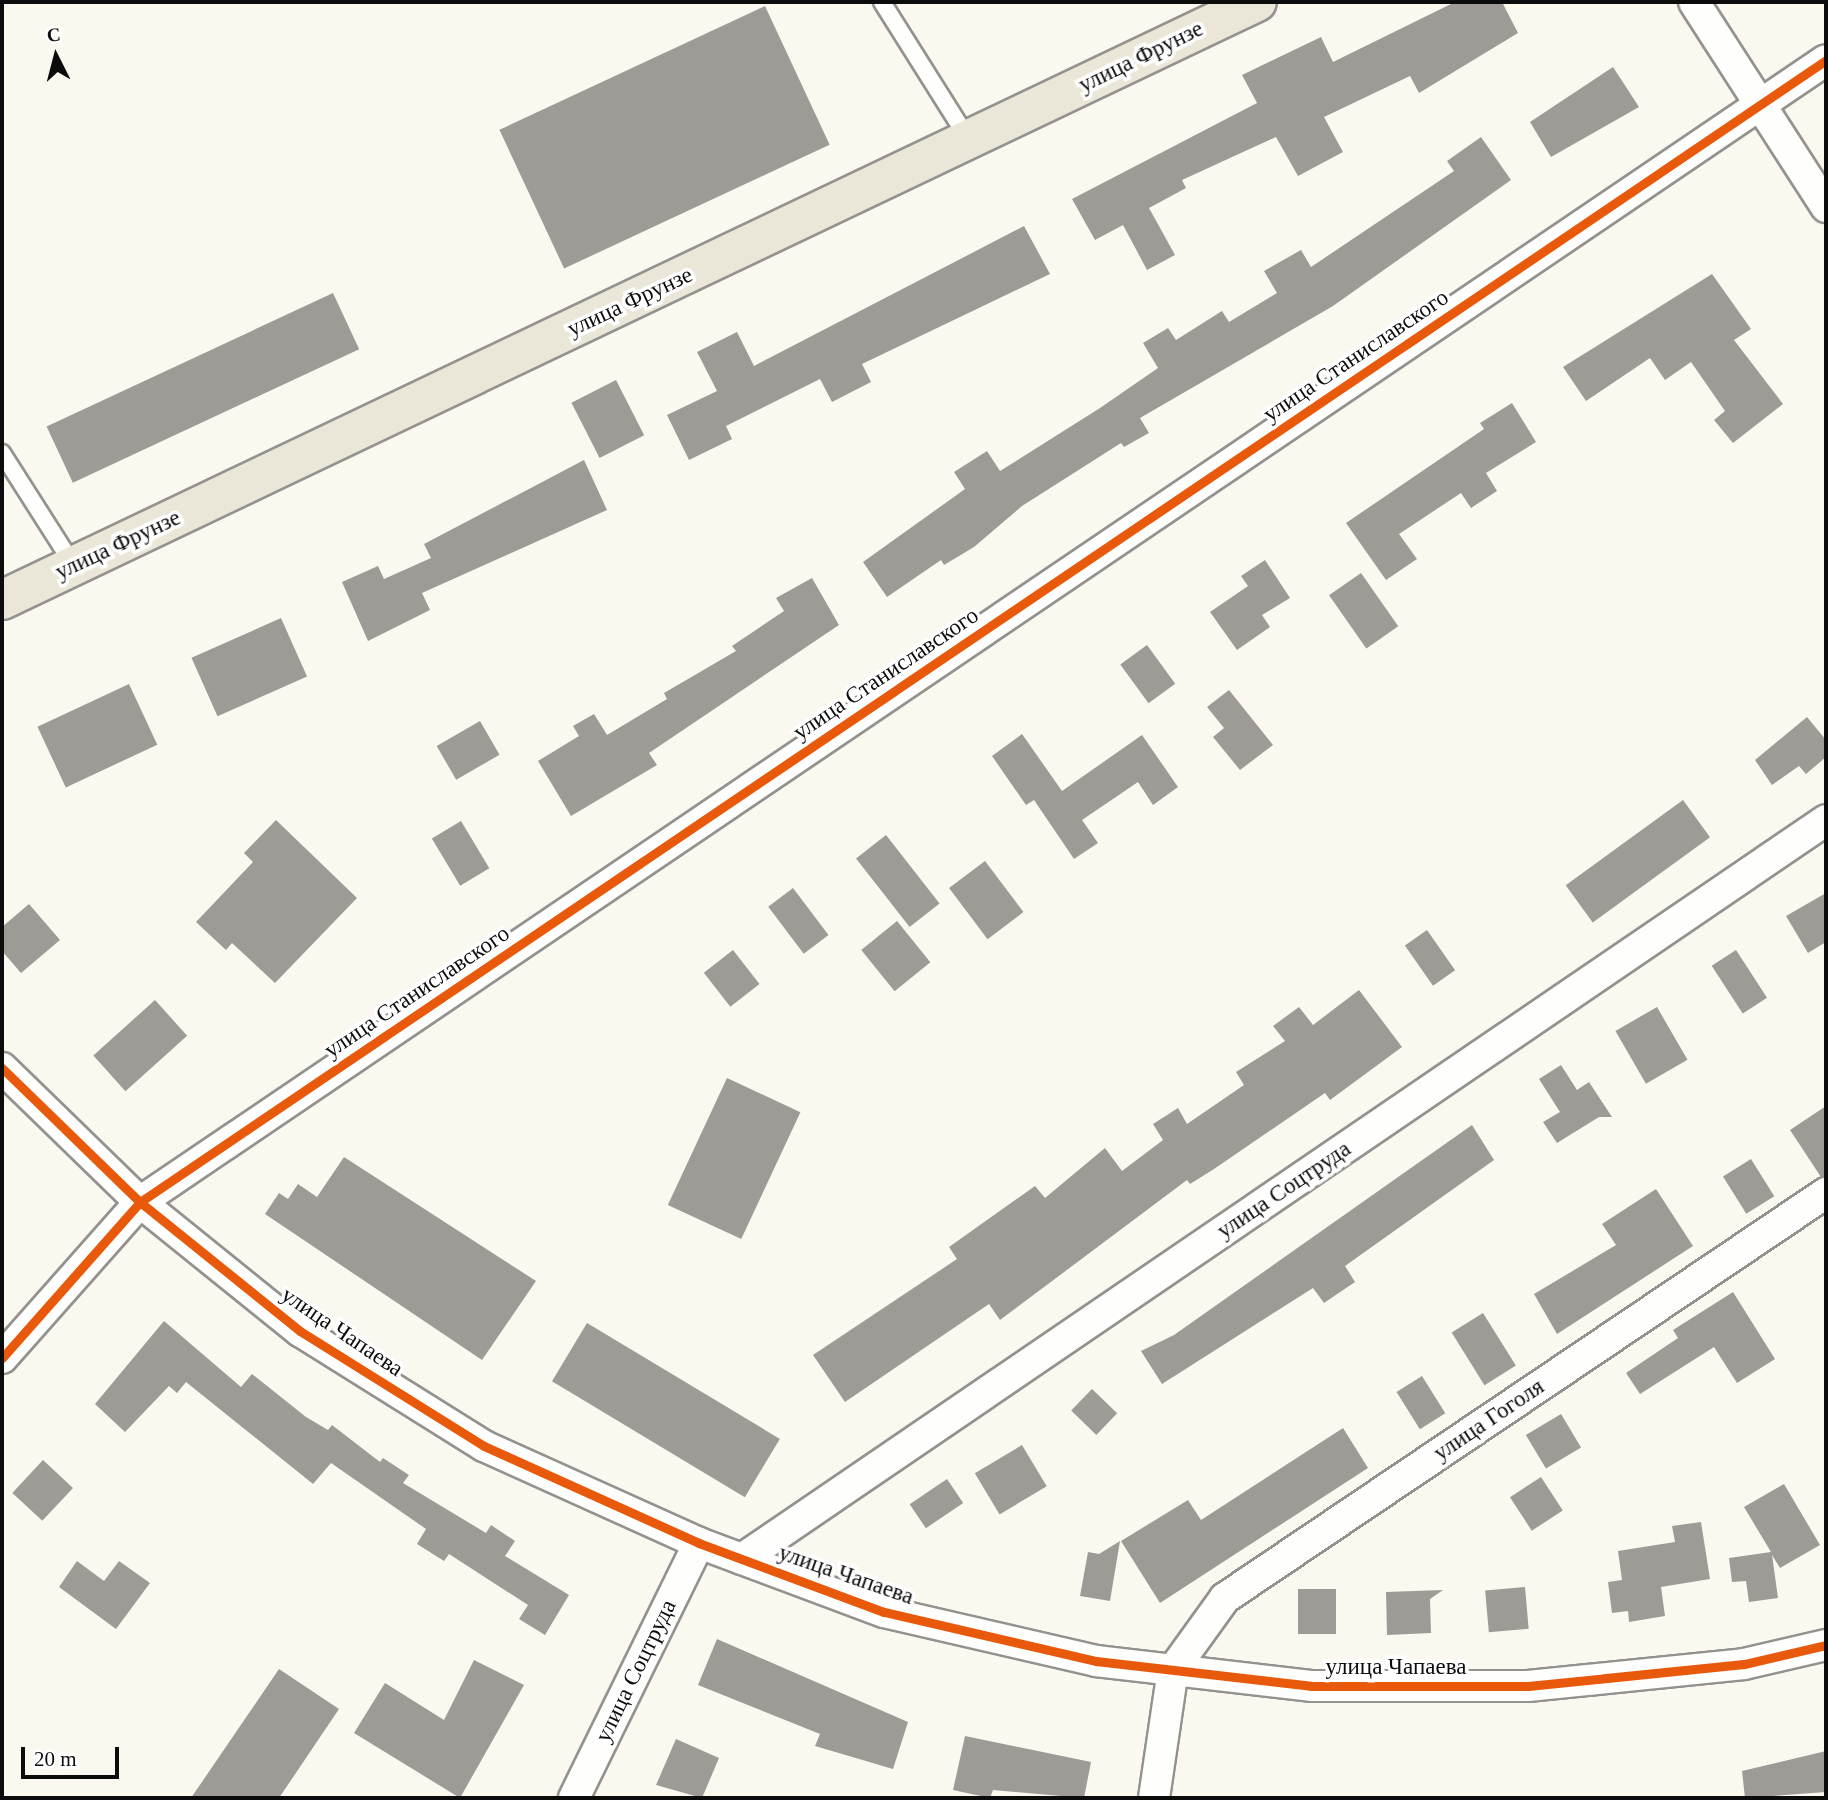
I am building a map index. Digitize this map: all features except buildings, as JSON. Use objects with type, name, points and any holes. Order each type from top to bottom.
[{"type":"main road","name":"улица Фрунзе","points":[[2,600],[1257,2]]},
{"type":"street","points":[[1694,2],[1826,207]]},
{"type":"street","name":"улица Станиславского","points":[[2,1358],[140,1202],[1826,60]]},
{"type":"street","name":"улица Соцтруда","points":[[742,1559],[1826,820]]},
{"type":"street","name":"улица Чапаева","points":[[2,1068],[140,1202],[300,1331],[484,1446],[699,1543],[884,1612],[1096,1661],[1311,1686],[1528,1686],[1744,1664],[1826,1645]]},
{"type":"street","name":"улица Гоголя","points":[[1173,1670],[1225,1598],[1826,1193]]},
{"type":"street","name":"улица Соцтруда","points":[[574,1798],[699,1543]]},
{"type":"street","points":[[1154,1798],[1173,1670]]},
{"type":"lane","points":[[882,2],[969,140]]},
{"type":"lane","points":[[2,453],[74,566]]},
{"type":"cycle path","points":[[2,1358],[140,1202],[1826,60]]},
{"type":"cycle path","points":[[2,1068],[140,1202],[300,1331],[484,1446],[699,1543],[884,1612],[1096,1661],[1311,1686],[1528,1686],[1744,1664],[1826,1645]]}]
